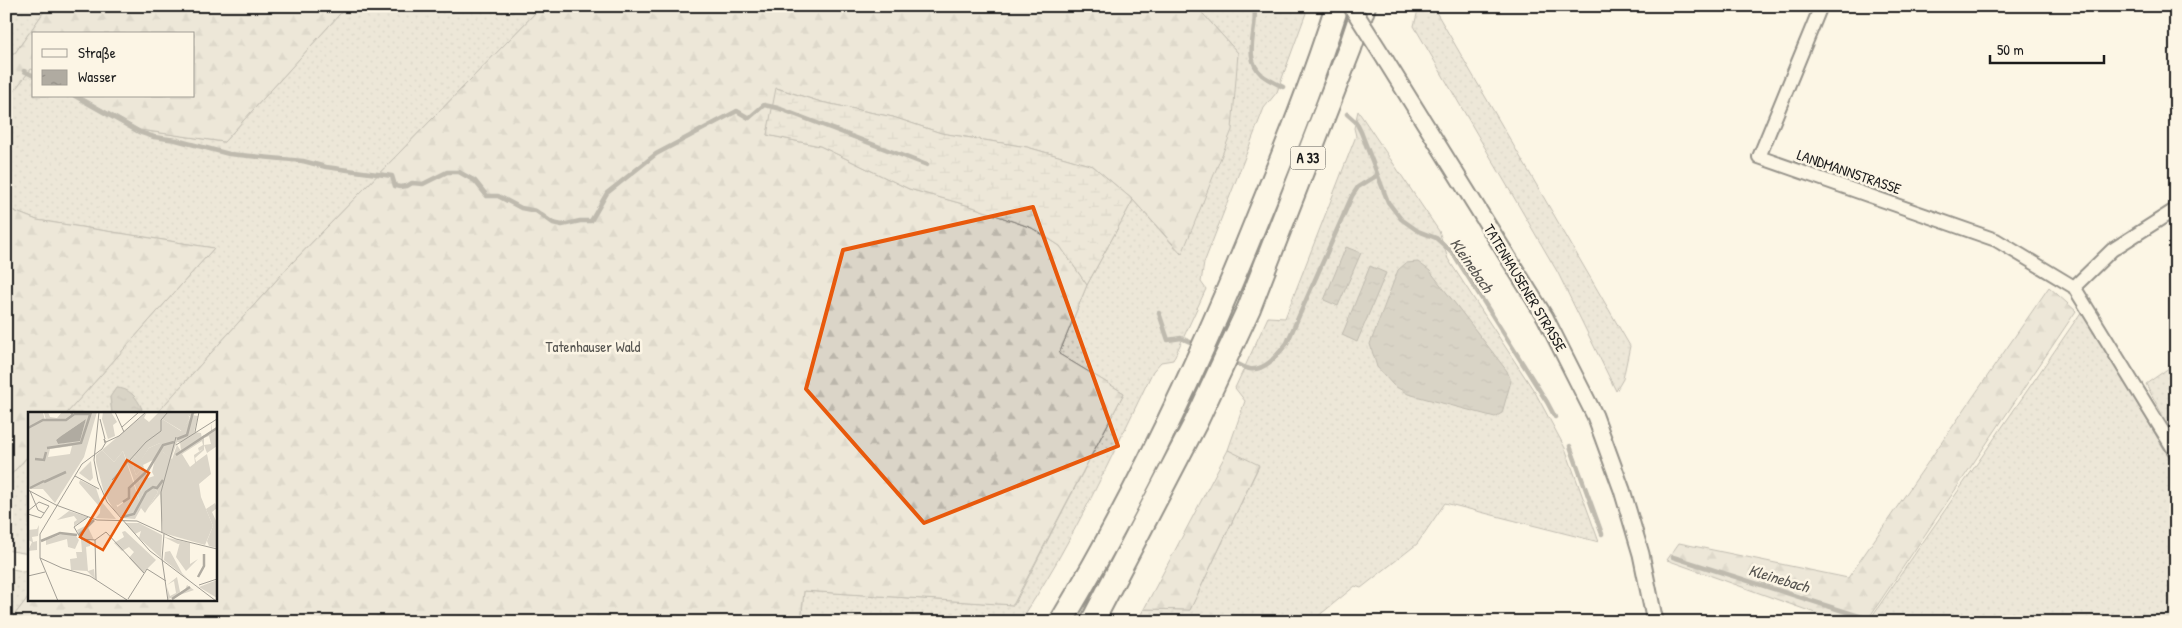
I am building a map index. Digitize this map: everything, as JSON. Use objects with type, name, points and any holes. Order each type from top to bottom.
[{"type":"highway","name":"A 33","points":[[1061,622],[1131,495],[1191,374],[1226,296],[1277,171],[1337,6]]},
{"type":"highway","name":"A 33","points":[[1092,622],[1214,384],[1249,308],[1350,48],[1364,6]]},
{"type":"street","name":"TATENHAUSENER STRASSE","points":[[1351,6],[1545,317],[1595,416],[1622,490],[1640,554],[1655,622]]},
{"type":"street","name":"LANDMANNSTRASSE","points":[[1821,6],[1759,157],[1996,240],[2074,287],[2176,453]]},
{"type":"street","points":[[2074,287],[2112,250],[2176,209]]},
{"type":"highlighted area","points":[[1033,207],[1118,446],[924,523],[806,389],[843,250]]},
{"type":"green space","points":[[6,6],[48,6],[15,53],[6,54]]},
{"type":"green space","points":[[48,6],[347,6],[224,142],[140,130],[84,98],[195,98],[195,32],[32,32],[32,69],[6,101],[6,54],[15,53]]},
{"type":"green space","points":[[347,6],[542,6],[292,263],[158,412],[140,412],[142,409],[110,397],[112,412],[68,412],[214,248],[37,220],[6,208],[6,101],[31,69],[32,98],[84,98],[140,130],[224,142]]},
{"type":"green space","name":"Tatenhauser Wald","points":[[542,6],[1196,6],[1238,53],[1232,130],[1182,254],[1133,200],[1093,166],[1027,147],[941,133],[893,117],[821,102],[777,88],[767,135],[820,146],[909,189],[970,206],[1032,228],[1060,246],[1087,285],[1059,354],[1124,393],[1013,605],[804,591],[801,622],[9,622],[28,597],[28,600],[216,600],[216,412],[158,412],[292,263]]},
{"type":"green space","points":[[1196,6],[1303,6],[1306,13],[1277,92],[1264,108],[1204,263],[1201,282],[1206,289],[1173,360],[1161,362],[1153,371],[1107,467],[1074,530],[1020,622],[801,622],[804,591],[1014,605],[1124,393],[1059,354],[1087,285],[1133,200],[1181,254],[1238,53]]},
{"type":"green space","points":[[1419,6],[1432,6],[1439,17],[1630,346],[1623,379],[1616,391],[1558,273],[1414,26]]},
{"type":"green space","points":[[776,88],[821,102],[893,117],[941,133],[1027,147],[1093,166],[1133,200],[1087,285],[1060,246],[1032,228],[970,206],[909,189],[820,146],[767,135]]},
{"type":"green space","points":[[1358,111],[1439,231],[1448,259],[1536,394],[1565,448],[1599,542],[1445,503],[1417,544],[1361,588],[1355,586],[1311,622],[1136,622],[1144,609],[1190,610],[1259,466],[1228,450],[1245,401],[1235,388],[1268,317],[1285,318],[1356,136],[1354,128]]},
{"type":"green space","points":[[6,208],[37,220],[214,248],[68,412],[28,412],[28,456],[6,480]]},
{"type":"green space","points":[[2049,287],[2076,311],[1866,622],[1840,622],[1667,560],[1679,543],[1848,578]]},
{"type":"green space","points":[[2082,311],[2176,469],[2176,622],[1868,622]]},
{"type":"green space","points":[[2176,363],[2176,441],[2146,384]]},
{"type":"green space","points":[[1228,450],[1259,465],[1190,610],[1144,609]]},
{"type":"green space","points":[[28,456],[28,554],[6,550],[6,480]]},
{"type":"green space","points":[[6,568],[28,572],[28,597],[9,622],[6,622]]},
{"type":"water","points":[[1346,247],[1361,253],[1338,306],[1324,300]]},
{"type":"water","points":[[1418,262],[1430,271],[1507,371],[1511,381],[1502,413],[1495,417],[1408,394],[1393,385],[1377,367],[1370,344],[1398,270],[1406,263]]},
{"type":"water","points":[[1370,266],[1386,273],[1357,342],[1342,335]]},
{"type":"water","points":[[116,388],[129,391],[142,409],[140,412],[112,412],[110,397]]},
{"type":"waterway","name":"Kleinebach","points":[[1254,6],[1252,51],[1256,68],[1269,80],[1283,87]]},
{"type":"waterway","points":[[24,71],[32,75]]},
{"type":"waterway","points":[[79,98],[139,132],[229,154],[303,161],[326,167],[392,176],[395,186],[400,187],[412,183],[423,184],[447,172],[459,172],[475,181],[487,196],[498,196],[521,208],[536,211],[553,223],[562,225],[580,221],[591,221],[607,193],[656,154],[737,111],[749,118],[764,105],[778,108],[927,165]]},
{"type":"waterway","name":"Kleinebach","points":[[1347,114],[1356,122],[1361,132],[1388,202],[1401,219],[1418,231],[1436,238],[1453,253],[1555,417]]},
{"type":"waterway","points":[[1231,361],[1245,368],[1256,369],[1266,365],[1280,352],[1287,343],[1352,196],[1358,187],[1376,176]]},
{"type":"waterway","points":[[1159,313],[1168,340],[1181,338],[1197,345]]},
{"type":"waterway","name":"Kleinebach","points":[[1570,446],[1602,534]]},
{"type":"waterway","name":"Kleinebach","points":[[1673,557],[1878,622]]}]
